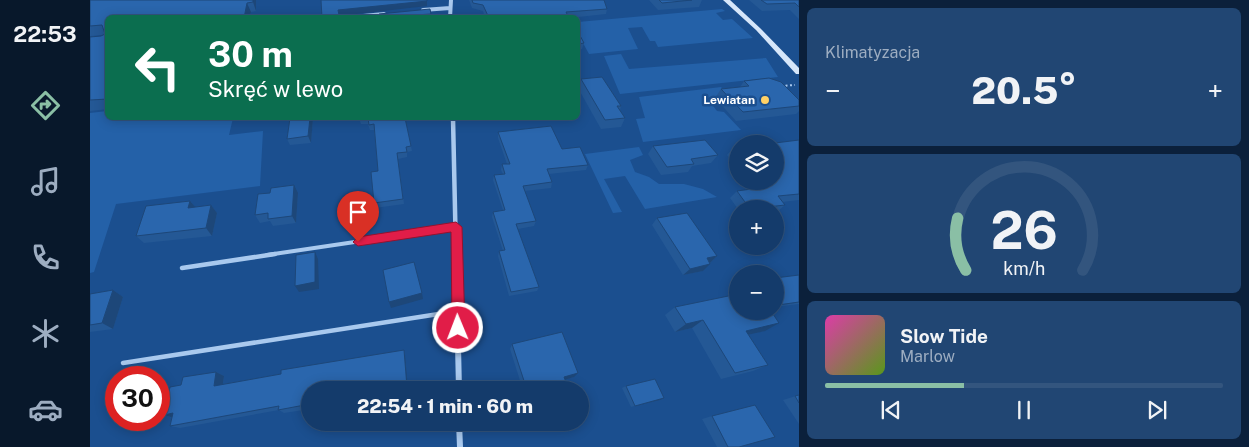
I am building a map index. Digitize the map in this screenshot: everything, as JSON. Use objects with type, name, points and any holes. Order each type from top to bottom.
[{"type":"street","points":[[450,0],[450,15]]},
{"type":"street","points":[[726,0],[758,28],[799,72]]},
{"type":"street","points":[[418,10],[450,8]]},
{"type":"street","points":[[371,15],[390,13]]},
{"type":"street","points":[[453,120],[459,381]]},
{"type":"street","points":[[459,431],[460,447]]},
{"type":"lane","points":[[182,268],[456,227]]},
{"type":"lane","points":[[123,363],[458,311]]},
{"type":"path","points":[[773,87],[798,84]]},
{"type":"shaded area","points":[[722,9],[725,11],[716,13],[723,20],[732,19],[753,38],[658,47],[655,41],[650,41],[642,27],[628,28],[638,49],[589,54],[580,38],[580,22]]},
{"type":"shaded area","points":[[621,54],[629,69],[766,58],[778,77],[620,94],[604,56]]},
{"type":"shaded area","points":[[721,87],[727,94],[707,98],[717,111],[724,112],[741,130],[643,142],[636,119],[645,118],[639,97]]},
{"type":"shaded area","points":[[105,111],[105,120],[233,120],[229,135],[263,131],[260,186],[116,204],[94,272],[90,273],[90,113]]},
{"type":"shaded area","points":[[639,147],[643,155],[630,160],[635,172],[649,177],[659,184],[684,184],[703,189],[717,197],[645,209],[625,176],[604,179],[622,212],[613,213],[585,154]]},
{"type":"building","points":[[90,0],[253,0],[253,2],[247,3],[245,15],[105,15],[105,34],[102,25],[90,26]]},
{"type":"building","points":[[321,0],[427,0],[338,10],[339,15],[322,15]]},
{"type":"building","points":[[472,0],[604,0],[607,9],[566,12],[568,15],[488,15],[483,5],[473,3]]},
{"type":"building","points":[[659,0],[692,0],[662,3]]},
{"type":"building","points":[[761,0],[799,0],[799,7],[795,3],[767,4]]},
{"type":"building","points":[[430,9],[431,14],[379,15]]},
{"type":"building","points":[[105,34],[105,99],[90,100],[90,37]]},
{"type":"building","points":[[580,36],[584,43],[580,44]]},
{"type":"building","points":[[602,77],[621,106],[617,106],[625,118],[605,120],[581,79]]},
{"type":"building","points":[[769,78],[781,82],[799,100],[799,106],[743,112],[721,89],[749,86],[744,81]]},
{"type":"building","points":[[290,120],[310,120],[308,136],[287,139]]},
{"type":"building","points":[[368,120],[405,120],[411,146],[406,147],[407,152],[397,153],[403,199],[374,203],[371,172],[378,171],[374,124],[369,125]]},
{"type":"building","points":[[551,126],[562,149],[580,147],[588,165],[547,169],[552,182],[523,186],[536,221],[516,224],[539,287],[511,292],[499,251],[505,250],[493,212],[505,210],[494,175],[505,174],[502,164],[510,164],[498,132]]},
{"type":"building","points":[[705,140],[718,155],[691,159],[694,164],[667,167],[653,146]]},
{"type":"building","points":[[799,140],[799,194],[778,196],[781,200],[744,200],[737,191],[784,190],[784,142]]},
{"type":"building","points":[[294,185],[292,216],[268,219],[268,213],[255,215],[258,194],[270,193],[271,188]]},
{"type":"building","points":[[190,201],[188,208],[211,205],[206,228],[136,236],[146,206]]},
{"type":"building","points":[[687,213],[717,256],[707,258],[710,264],[690,269],[657,218]]},
{"type":"building","points":[[315,252],[315,282],[295,286],[296,255]]},
{"type":"building","points":[[414,262],[422,293],[389,302],[383,270]]},
{"type":"building","points":[[799,275],[799,302],[784,304],[784,277]]},
{"type":"building","points":[[113,290],[102,323],[90,325],[90,294]]},
{"type":"building","points":[[729,296],[729,320],[777,320],[779,323],[746,331],[768,365],[735,373],[703,320],[686,324],[675,307]]},
{"type":"building","points":[[562,332],[578,373],[564,377],[566,381],[524,381],[512,344]]},
{"type":"building","points":[[404,350],[407,381],[301,381],[301,406],[278,410],[279,406],[170,426],[173,413],[170,414],[170,387],[181,385],[183,377],[216,372],[214,386],[281,374],[281,370]]},
{"type":"building","points":[[655,379],[664,398],[635,406],[626,386]]},
{"type":"building","points":[[799,395],[799,403],[795,396]]},
{"type":"building","points":[[755,405],[775,437],[739,447],[728,447],[712,416]]},
{"type":"place","name":"Lewiatan","points":[[765,100]]},
{"type":"route","points":[[358,242],[456,227],[458,328]]}]
